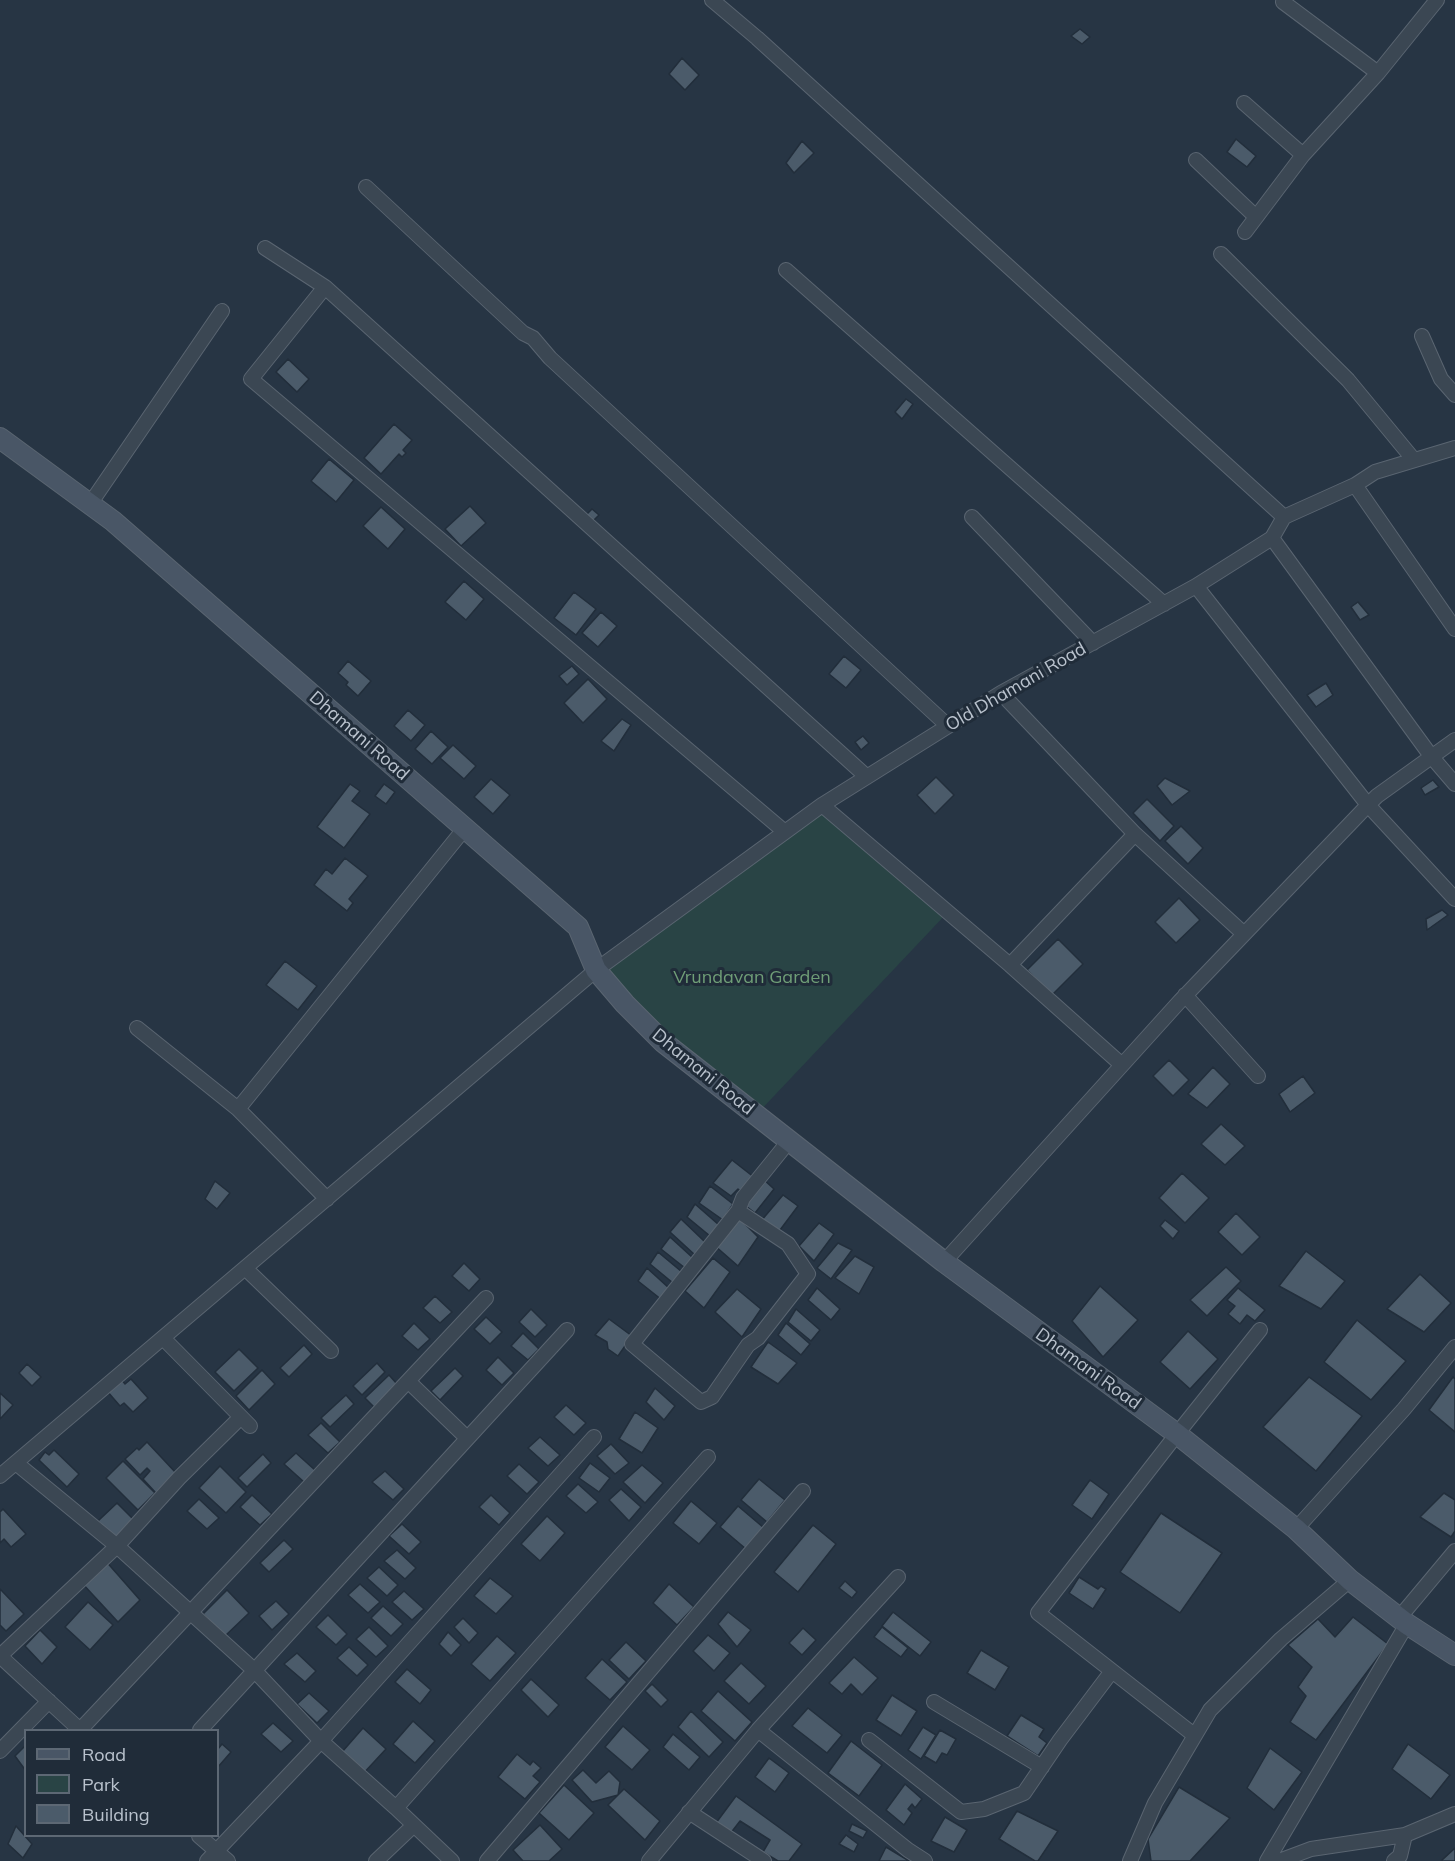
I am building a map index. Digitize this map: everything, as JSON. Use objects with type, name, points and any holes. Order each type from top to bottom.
[{"type":"main road","name":"Dhamani Road","points":[[0,438],[113,521],[578,927],[596,970],[625,1004],[663,1042],[944,1262],[1177,1434],[1296,1528],[1350,1580],[1403,1621],[1455,1655]]},
{"type":"street","points":[[712,0],[766,46],[1284,517],[1355,485],[1375,472],[1455,448]]},
{"type":"street","points":[[1245,232],[1303,155],[1378,73],[1437,0]]},
{"type":"street","points":[[1283,2],[1378,73]]},
{"type":"street","points":[[1244,103],[1303,155]]},
{"type":"street","points":[[1196,160],[1256,217]]},
{"type":"street","points":[[366,187],[523,333],[533,338],[550,358],[948,726]]},
{"type":"street","points":[[265,248],[325,287],[867,777]]},
{"type":"street","points":[[1221,254],[1348,380],[1414,460]]},
{"type":"street","points":[[786,270],[1164,604]]},
{"type":"street","points":[[325,287],[251,379],[785,832]]},
{"type":"street","points":[[90,504],[222,310]]},
{"type":"street","points":[[1422,336],[1441,379],[1455,395]]},
{"type":"street","points":[[1355,485],[1455,629]]},
{"type":"street","name":"Old Dhamani Road","points":[[0,1476],[596,970],[822,805],[1001,693],[1196,586],[1272,538],[1284,517]]},
{"type":"street","points":[[972,518],[1093,643]]},
{"type":"street","points":[[1272,538],[1431,756],[1455,784]]},
{"type":"street","points":[[1196,586],[1368,805],[1455,899]]},
{"type":"street","points":[[1001,693],[1135,834],[1244,934]]},
{"type":"street","points":[[944,1262],[1185,995],[1368,805],[1377,796],[1455,740]]},
{"type":"street","points":[[822,805],[1010,965],[1122,1065]]},
{"type":"street","points":[[238,1109],[465,828]]},
{"type":"street","points":[[1010,965],[1135,834]]},
{"type":"street","points":[[1185,995],[1258,1076]]},
{"type":"street","points":[[137,1028],[238,1109],[327,1198]]},
{"type":"street","points":[[737,1212],[632,1344],[702,1402],[712,1397],[748,1345],[758,1338],[808,1274],[788,1244],[738,1211],[743,1198],[789,1141]]},
{"type":"street","points":[[245,1268],[331,1351]]},
{"type":"street","points":[[82,1729],[189,1612],[486,1298]]},
{"type":"street","points":[[202,1729],[567,1330]]},
{"type":"street","points":[[1194,1735],[1038,1613],[1260,1330]]},
{"type":"street","points":[[78,1729],[0,1656],[117,1546],[179,1478],[246,1421],[163,1338]]},
{"type":"street","points":[[1296,1528],[1404,1409],[1455,1347]]},
{"type":"street","points":[[408,1381],[467,1438]]},
{"type":"street","points":[[207,1861],[321,1741],[594,1437]]},
{"type":"street","points":[[396,1808],[708,1457]]},
{"type":"street","points":[[16,1463],[117,1546],[254,1670],[321,1741],[452,1861]]},
{"type":"street","points":[[486,1861],[803,1491]]},
{"type":"street","points":[[1267,1861],[1403,1621],[1455,1551]]},
{"type":"street","points":[[649,1861],[758,1730],[898,1576]]},
{"type":"street","points":[[1130,1861],[1155,1803],[1210,1710],[1281,1639],[1350,1580]]},
{"type":"street","points":[[869,1740],[961,1812],[984,1809],[1024,1793],[1112,1671]]},
{"type":"street","points":[[0,1751],[49,1701]]},
{"type":"street","points":[[934,1702],[1042,1767]]},
{"type":"street","points":[[758,1730],[908,1850],[926,1861]]},
{"type":"street","points":[[689,1812],[764,1861]]},
{"type":"street","points":[[1279,1861],[1311,1850],[1405,1835],[1455,1814]]},
{"type":"street","points":[[376,1861],[414,1825]]},
{"type":"street","points":[[1394,1861],[1400,1856],[1405,1835]]},
{"type":"street","points":[[200,1837],[228,1861]]},
{"type":"green space","name":"Vrundavan Garden","points":[[822,805],[948,912],[756,1115],[596,970]]},
{"type":"building","points":[[1080,29],[1090,37],[1082,44],[1071,36]]},
{"type":"building","points":[[682,58],[699,75],[685,90],[669,74]]},
{"type":"building","points":[[1236,139],[1256,156],[1247,167],[1227,152]]},
{"type":"building","points":[[802,141],[814,153],[794,173],[786,163]]},
{"type":"building","points":[[288,359],[309,379],[297,392],[276,372]]},
{"type":"building","points":[[906,399],[913,404],[902,419],[895,412]]},
{"type":"building","points":[[394,424],[412,440],[403,450],[406,453],[402,457],[399,454],[381,474],[364,458]]},
{"type":"building","points":[[329,459],[354,480],[336,502],[311,481]]},
{"type":"building","points":[[470,506],[486,523],[461,546],[445,529]]},
{"type":"building","points":[[381,507],[405,529],[388,549],[363,526]]},
{"type":"building","points":[[592,509],[599,515],[592,522],[586,515]]},
{"type":"building","points":[[464,581],[484,599],[466,620],[445,602]]},
{"type":"building","points":[[574,592],[596,609],[576,635],[554,618]]},
{"type":"building","points":[[1358,602],[1369,615],[1360,620],[1351,607]]},
{"type":"building","points":[[601,612],[617,626],[598,647],[582,633]]},
{"type":"building","points":[[844,656],[861,670],[846,688],[829,674]]},
{"type":"building","points":[[348,661],[371,681],[358,696],[346,685],[348,682],[338,673]]},
{"type":"building","points":[[572,666],[579,674],[567,685],[559,676]]},
{"type":"building","points":[[588,679],[607,699],[583,723],[564,703]]},
{"type":"building","points":[[1326,683],[1333,695],[1316,707],[1307,695]]},
{"type":"building","points":[[408,710],[425,725],[411,741],[394,726]]},
{"type":"building","points":[[622,719],[631,725],[614,751],[601,741]]},
{"type":"building","points":[[431,731],[448,747],[432,764],[415,749]]},
{"type":"building","points":[[863,736],[869,743],[861,750],[855,742]]},
{"type":"building","points":[[453,745],[476,766],[464,779],[440,758]]},
{"type":"building","points":[[936,777],[954,795],[935,814],[917,795]]},
{"type":"building","points":[[1165,778],[1190,791],[1172,805],[1157,786]]},
{"type":"building","points":[[491,779],[510,795],[493,814],[474,797]]},
{"type":"building","points":[[1433,780],[1439,787],[1425,795],[1421,788]]},
{"type":"building","points":[[350,784],[360,791],[352,801],[370,814],[344,848],[317,827]]},
{"type":"building","points":[[384,784],[395,792],[386,804],[375,796]]},
{"type":"building","points":[[1147,799],[1174,826],[1160,841],[1133,813]]},
{"type":"building","points":[[1181,826],[1203,848],[1188,864],[1165,841]]},
{"type":"building","points":[[345,858],[368,876],[349,899],[353,903],[347,911],[314,885],[326,869],[332,874]]},
{"type":"building","points":[[1179,898],[1200,920],[1176,943],[1155,922]]},
{"type":"building","points":[[1442,910],[1448,915],[1427,930],[1426,919]]},
{"type":"building","points":[[1058,939],[1083,964],[1052,995],[1027,970]]},
{"type":"building","points":[[285,961],[317,986],[298,1010],[266,985]]},
{"type":"building","points":[[1169,1060],[1189,1080],[1173,1096],[1153,1076]]},
{"type":"building","points":[[1213,1067],[1230,1084],[1207,1108],[1188,1094]]},
{"type":"building","points":[[1303,1076],[1315,1093],[1290,1112],[1279,1094]]},
{"type":"building","points":[[1221,1124],[1245,1146],[1225,1165],[1201,1144]]},
{"type":"building","points":[[732,1160],[755,1178],[743,1193],[738,1189],[731,1196],[713,1183]]},
{"type":"building","points":[[1182,1173],[1209,1198],[1185,1223],[1159,1198]]},
{"type":"building","points":[[762,1178],[774,1189],[755,1213],[742,1203]]},
{"type":"building","points":[[215,1181],[230,1193],[217,1209],[205,1199]]},
{"type":"building","points":[[710,1186],[733,1204],[723,1220],[699,1203]]},
{"type":"building","points":[[783,1195],[798,1206],[777,1234],[761,1221]]},
{"type":"building","points":[[695,1204],[719,1225],[710,1236],[687,1217]]},
{"type":"building","points":[[1236,1213],[1260,1237],[1242,1255],[1218,1232]]},
{"type":"building","points":[[737,1216],[758,1237],[738,1266],[714,1245]]},
{"type":"building","points":[[681,1219],[705,1242],[695,1255],[670,1232]]},
{"type":"building","points":[[1165,1220],[1179,1231],[1173,1239],[1160,1226]]},
{"type":"building","points":[[819,1223],[834,1234],[814,1261],[799,1246]]},
{"type":"building","points":[[670,1237],[693,1258],[685,1268],[661,1249]]},
{"type":"building","points":[[838,1243],[852,1250],[831,1279],[817,1268]]},
{"type":"building","points":[[1306,1251],[1345,1281],[1321,1309],[1279,1286]]},
{"type":"building","points":[[658,1252],[682,1272],[673,1283],[650,1264]]},
{"type":"building","points":[[855,1256],[874,1267],[859,1294],[835,1278]]},
{"type":"building","points":[[713,1258],[730,1272],[704,1308],[685,1291]]},
{"type":"building","points":[[464,1263],[480,1279],[469,1291],[452,1276]]},
{"type":"building","points":[[1226,1267],[1241,1281],[1207,1316],[1190,1300]]},
{"type":"building","points":[[647,1268],[670,1289],[662,1300],[638,1281]]},
{"type":"building","points":[[1420,1274],[1451,1303],[1424,1332],[1387,1309]]},
{"type":"building","points":[[1100,1286],[1138,1320],[1103,1357],[1072,1321]]},
{"type":"building","points":[[817,1288],[840,1309],[831,1320],[808,1300]]},
{"type":"building","points":[[1238,1288],[1265,1310],[1255,1321],[1247,1315],[1240,1324],[1228,1314],[1235,1306],[1227,1300]]},
{"type":"building","points":[[737,1289],[761,1309],[742,1337],[715,1312]]},
{"type":"building","points":[[435,1296],[452,1312],[440,1323],[423,1308]]},
{"type":"building","points":[[531,1309],[547,1325],[535,1337],[519,1322]]},
{"type":"building","points":[[796,1309],[820,1330],[811,1341],[788,1322]]},
{"type":"building","points":[[486,1317],[502,1332],[490,1344],[474,1329]]},
{"type":"building","points":[[609,1319],[632,1336],[618,1356],[608,1349],[607,1342],[595,1335]]},
{"type":"building","points":[[1357,1320],[1406,1361],[1371,1400],[1324,1362]]},
{"type":"building","points":[[414,1323],[430,1339],[418,1350],[402,1336]]},
{"type":"building","points":[[786,1323],[810,1344],[801,1355],[778,1335]]},
{"type":"building","points":[[1188,1331],[1218,1359],[1190,1389],[1160,1362]]},
{"type":"building","points":[[523,1333],[539,1349],[528,1360],[511,1346]]},
{"type":"building","points":[[768,1342],[797,1363],[778,1384],[751,1367]]},
{"type":"building","points":[[304,1345],[312,1354],[289,1377],[280,1368]]},
{"type":"building","points":[[239,1349],[258,1368],[234,1391],[215,1372]]},
{"type":"building","points":[[498,1357],[514,1373],[502,1385],[486,1370]]},
{"type":"building","points":[[377,1363],[385,1372],[362,1395],[353,1386]]},
{"type":"building","points":[[27,1364],[41,1377],[32,1386],[19,1373]]},
{"type":"building","points":[[455,1368],[463,1376],[440,1400],[431,1391]]},
{"type":"building","points":[[262,1370],[275,1384],[249,1410],[236,1396]]},
{"type":"building","points":[[389,1375],[397,1384],[374,1407],[365,1398]]},
{"type":"building","points":[[1309,1377],[1362,1416],[1316,1471],[1263,1427]]},
{"type":"building","points":[[1453,1377],[1455,1379],[1455,1432],[1429,1410]]},
{"type":"building","points":[[121,1379],[125,1384],[131,1379],[148,1398],[133,1412],[124,1403],[120,1406],[107,1391]]},
{"type":"building","points":[[655,1388],[675,1406],[664,1420],[646,1402]]},
{"type":"building","points":[[0,1393],[13,1405],[0,1419]]},
{"type":"building","points":[[346,1395],[354,1404],[330,1427],[321,1418]]},
{"type":"building","points":[[566,1405],[586,1423],[574,1435],[554,1417]]},
{"type":"building","points":[[635,1412],[658,1428],[642,1453],[619,1439]]},
{"type":"building","points":[[321,1423],[340,1442],[328,1453],[308,1435]]},
{"type":"building","points":[[540,1437],[560,1455],[548,1466],[528,1448]]},
{"type":"building","points":[[147,1442],[176,1473],[156,1493],[143,1479],[150,1471],[147,1468],[140,1475],[125,1459]]},
{"type":"building","points":[[611,1444],[629,1463],[615,1474],[597,1456]]},
{"type":"building","points":[[54,1450],[79,1474],[67,1487],[39,1460],[45,1452],[49,1455]]},
{"type":"building","points":[[296,1453],[316,1471],[304,1482],[284,1464]]},
{"type":"building","points":[[263,1454],[271,1463],[247,1487],[238,1478]]},
{"type":"building","points":[[123,1461],[155,1493],[138,1510],[106,1478]]},
{"type":"building","points":[[590,1463],[610,1478],[599,1492],[579,1478]]},
{"type":"building","points":[[519,1464],[539,1482],[527,1494],[507,1476]]},
{"type":"building","points":[[642,1465],[663,1483],[645,1503],[623,1482]]},
{"type":"building","points":[[220,1466],[246,1492],[226,1513],[199,1488]]},
{"type":"building","points":[[385,1471],[404,1489],[393,1500],[372,1482]]},
{"type":"building","points":[[759,1479],[785,1500],[767,1522],[741,1500]]},
{"type":"building","points":[[1090,1480],[1109,1494],[1092,1519],[1072,1505]]},
{"type":"building","points":[[578,1484],[598,1502],[586,1513],[566,1496]]},
{"type":"building","points":[[621,1489],[641,1507],[629,1521],[609,1500]]},
{"type":"building","points":[[1444,1493],[1455,1500],[1455,1531],[1451,1537],[1420,1517]]},
{"type":"building","points":[[252,1495],[272,1514],[260,1525],[240,1507]]},
{"type":"building","points":[[491,1495],[510,1513],[499,1525],[479,1507]]},
{"type":"building","points":[[199,1499],[219,1518],[207,1529],[187,1511]]},
{"type":"building","points":[[691,1501],[717,1523],[699,1544],[673,1523]]},
{"type":"building","points":[[117,1503],[135,1521],[116,1540],[98,1521]]},
{"type":"building","points":[[738,1506],[764,1528],[746,1549],[720,1527]]},
{"type":"building","points":[[3,1509],[26,1534],[11,1547],[4,1539],[0,1543],[0,1512]]},
{"type":"building","points":[[1161,1513],[1222,1553],[1180,1613],[1120,1572]]},
{"type":"building","points":[[547,1516],[565,1533],[540,1561],[521,1544]]},
{"type":"building","points":[[402,1524],[421,1542],[409,1554],[389,1536]]},
{"type":"building","points":[[813,1525],[836,1544],[798,1592],[774,1572]]},
{"type":"building","points":[[284,1540],[293,1549],[269,1572],[260,1563]]},
{"type":"building","points":[[397,1550],[416,1568],[405,1579],[384,1561]]},
{"type":"building","points":[[104,1559],[140,1600],[118,1622],[81,1582]]},
{"type":"building","points":[[379,1567],[398,1585],[387,1596],[367,1578]]},
{"type":"building","points":[[1079,1577],[1098,1589],[1101,1586],[1106,1589],[1093,1609],[1069,1593]]},
{"type":"building","points":[[490,1578],[513,1596],[496,1614],[474,1596]]},
{"type":"building","points":[[845,1581],[857,1592],[852,1598],[839,1588]]},
{"type":"building","points":[[360,1584],[380,1602],[368,1613],[348,1595]]},
{"type":"building","points":[[669,1584],[694,1607],[677,1625],[653,1603]]},
{"type":"building","points":[[0,1589],[24,1614],[6,1631],[0,1625]]},
{"type":"building","points":[[227,1590],[249,1613],[225,1636],[203,1614]]},
{"type":"building","points":[[404,1591],[424,1609],[412,1620],[392,1602]]},
{"type":"building","points":[[276,1601],[289,1614],[272,1630],[259,1616]]},
{"type":"building","points":[[88,1602],[113,1625],[90,1650],[65,1627]]},
{"type":"building","points":[[383,1606],[403,1624],[391,1636],[371,1618]]},
{"type":"building","points":[[728,1612],[751,1630],[737,1647],[718,1624]]},
{"type":"building","points":[[893,1612],[931,1642],[920,1656],[882,1626]]},
{"type":"building","points":[[328,1615],[347,1634],[336,1645],[316,1627]]},
{"type":"building","points":[[1353,1617],[1388,1644],[1316,1740],[1290,1722],[1306,1696],[1298,1687],[1312,1667],[1288,1645],[1318,1619],[1335,1637]]},
{"type":"building","points":[[463,1618],[478,1633],[469,1643],[454,1627]]},
{"type":"building","points":[[369,1627],[388,1646],[376,1657],[356,1639]]},
{"type":"building","points":[[882,1627],[908,1648],[901,1657],[874,1637]]},
{"type":"building","points":[[803,1628],[816,1640],[802,1655],[789,1643]]},
{"type":"building","points":[[40,1630],[57,1647],[42,1664],[25,1646]]},
{"type":"building","points":[[448,1632],[461,1645],[451,1656],[439,1644]]},
{"type":"building","points":[[708,1635],[730,1653],[714,1671],[693,1651]]},
{"type":"building","points":[[497,1636],[516,1653],[490,1681],[471,1664]]},
{"type":"building","points":[[626,1642],[646,1661],[629,1679],[609,1660]]},
{"type":"building","points":[[349,1647],[368,1665],[357,1676],[337,1658]]},
{"type":"building","points":[[981,1650],[1009,1667],[995,1690],[967,1673]]},
{"type":"building","points":[[297,1653],[316,1671],[305,1682],[284,1664]]},
{"type":"building","points":[[854,1657],[878,1678],[862,1695],[851,1684],[842,1694],[829,1683]]},
{"type":"building","points":[[602,1659],[627,1682],[610,1700],[585,1678]]},
{"type":"building","points":[[741,1663],[766,1686],[749,1704],[724,1681]]},
{"type":"building","points":[[407,1669],[431,1690],[420,1704],[395,1682]]},
{"type":"building","points":[[531,1679],[559,1705],[548,1717],[521,1690]]},
{"type":"building","points":[[652,1684],[668,1700],[661,1707],[645,1691]]},
{"type":"building","points":[[718,1691],[752,1722],[735,1741],[701,1711]]},
{"type":"building","points":[[309,1693],[329,1711],[317,1723],[297,1704]]},
{"type":"building","points":[[892,1695],[917,1711],[901,1736],[876,1720]]},
{"type":"building","points":[[808,1708],[842,1735],[827,1753],[792,1726]]},
{"type":"building","points":[[691,1711],[723,1742],[709,1757],[678,1727]]},
{"type":"building","points":[[1021,1715],[1044,1729],[1039,1737],[1047,1743],[1038,1756],[1007,1736]]},
{"type":"building","points":[[413,1721],[435,1741],[415,1763],[393,1744]]},
{"type":"building","points":[[273,1723],[293,1741],[281,1752],[261,1734]]},
{"type":"building","points":[[623,1726],[650,1750],[632,1770],[605,1747]]},
{"type":"building","points":[[923,1727],[936,1735],[921,1759],[908,1750]]},
{"type":"building","points":[[363,1728],[386,1749],[361,1776],[342,1752]]},
{"type":"building","points":[[940,1730],[956,1739],[947,1755],[942,1753],[936,1763],[924,1756]]},
{"type":"building","points":[[673,1734],[700,1757],[689,1770],[663,1747]]},
{"type":"building","points":[[851,1741],[882,1765],[859,1796],[828,1773]]},
{"type":"building","points":[[222,1744],[231,1752],[219,1766],[219,1748]]},
{"type":"building","points":[[1408,1744],[1450,1775],[1431,1799],[1392,1769]]},
{"type":"building","points":[[24,1747],[24,1768],[15,1756]]},
{"type":"building","points":[[1270,1748],[1302,1772],[1274,1810],[1247,1788]]},
{"type":"building","points":[[517,1754],[530,1765],[533,1761],[541,1768],[533,1776],[540,1782],[525,1799],[498,1777]]},
{"type":"building","points":[[769,1758],[789,1773],[775,1792],[755,1777]]},
{"type":"building","points":[[583,1770],[596,1783],[609,1771],[620,1782],[618,1795],[592,1802],[572,1780]]},
{"type":"building","points":[[905,1784],[922,1799],[915,1808],[912,1804],[908,1809],[912,1813],[904,1825],[886,1810]]},
{"type":"building","points":[[564,1785],[594,1813],[569,1840],[539,1813]]},
{"type":"building","points":[[1179,1787],[1230,1818],[1190,1861],[1151,1861],[1148,1839]]},
{"type":"building","points":[[624,1789],[660,1821],[645,1840],[608,1805]]},
{"type":"building","points":[[736,1796],[802,1844],[789,1861],[778,1861],[763,1852],[770,1840],[740,1821],[730,1834],[713,1827]]},
{"type":"building","points":[[1017,1811],[1058,1831],[1038,1861],[999,1839]]},
{"type":"building","points":[[945,1817],[967,1830],[954,1852],[931,1841]]},
{"type":"building","points":[[852,1824],[867,1831],[863,1838],[849,1831]]},
{"type":"building","points":[[540,1825],[562,1849],[549,1861],[523,1861],[513,1850]]},
{"type":"building","points":[[16,1826],[32,1844],[23,1858],[8,1844]]},
{"type":"building","points":[[846,1835],[858,1844],[854,1852],[839,1844]]},
{"type":"building","points":[[886,1847],[909,1861],[879,1861]]},
{"type":"building","points":[[1455,1848],[1455,1861],[1441,1861]]}]
